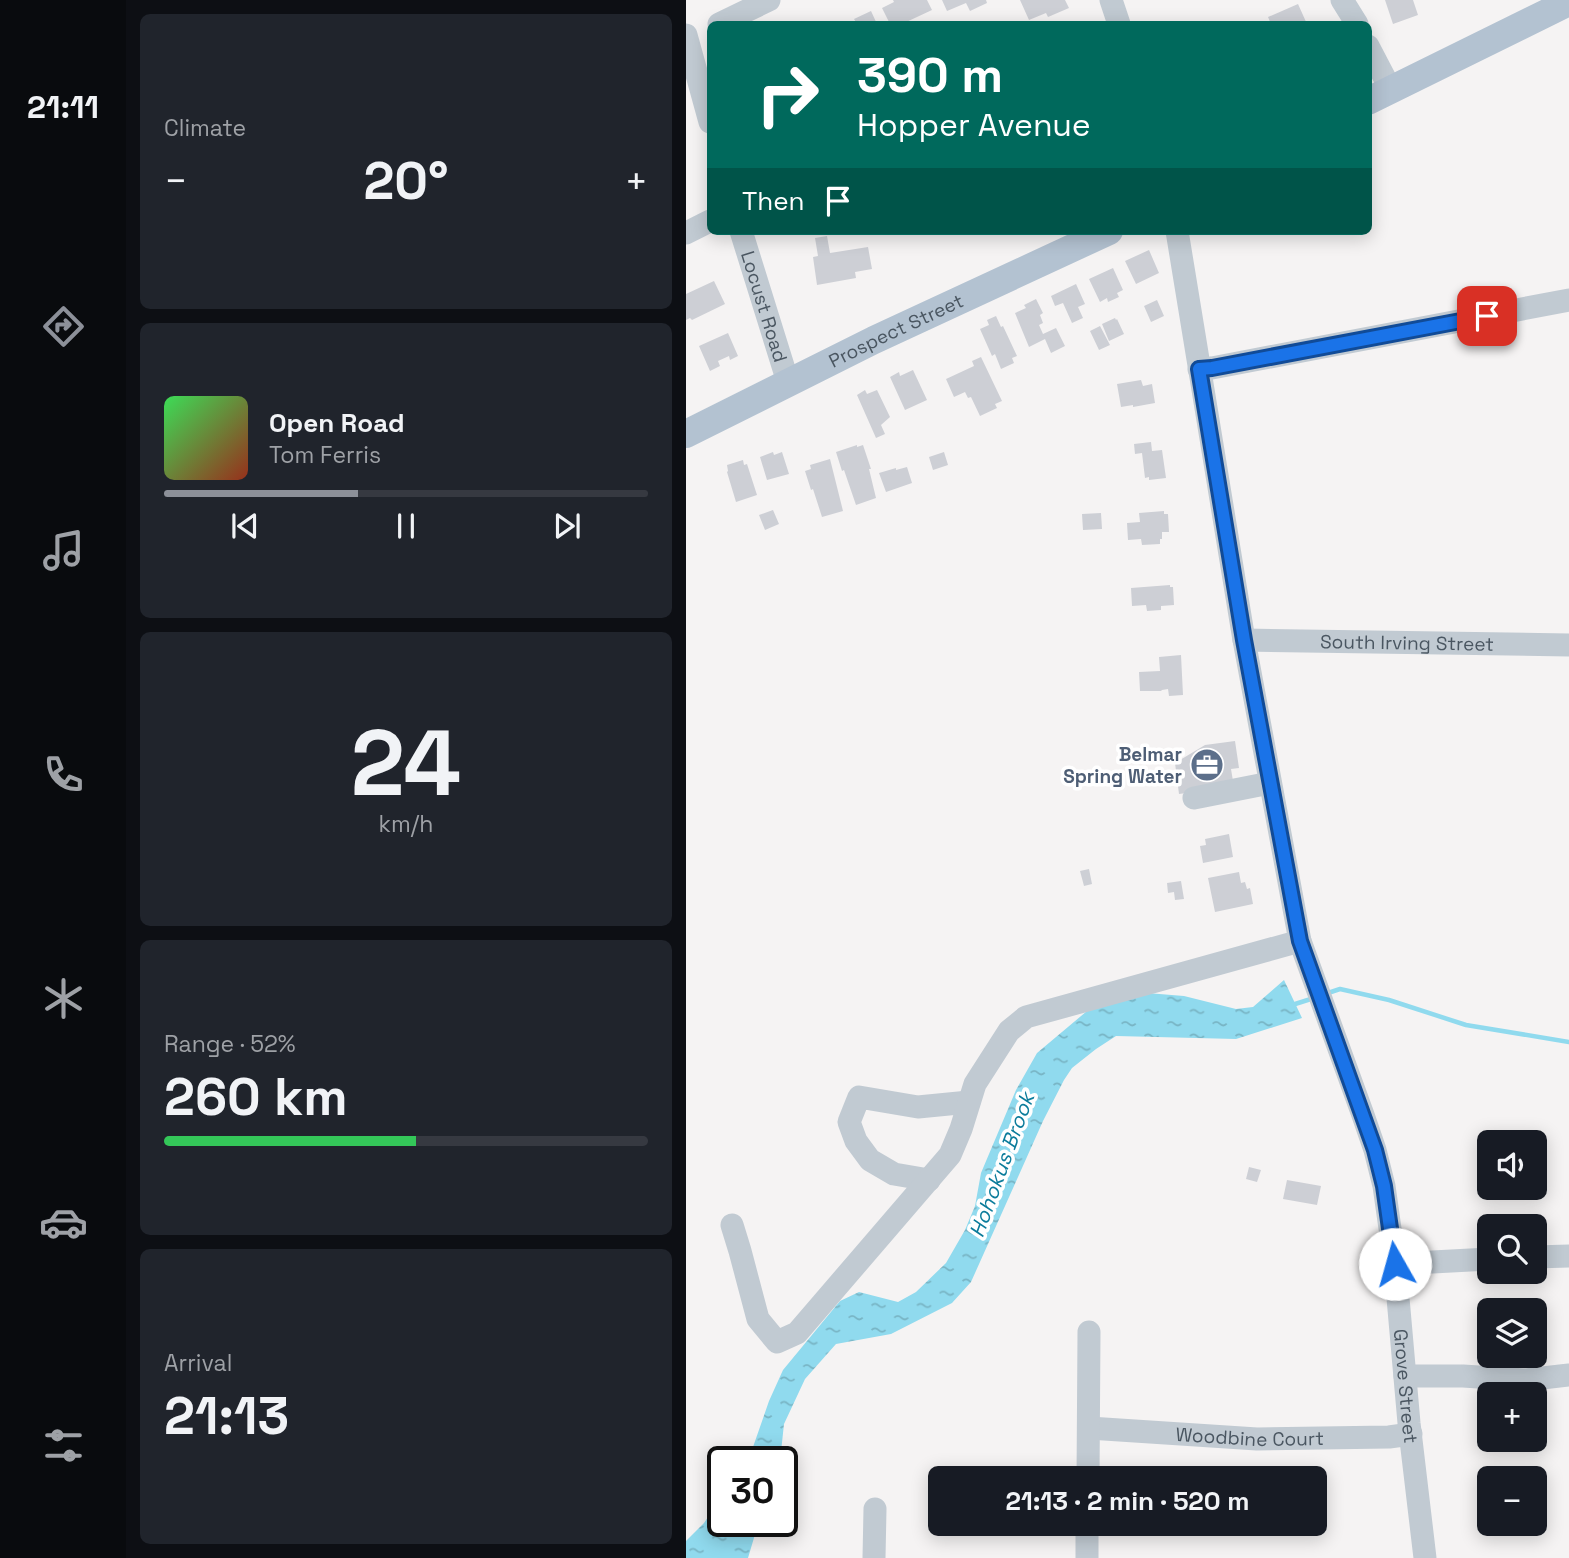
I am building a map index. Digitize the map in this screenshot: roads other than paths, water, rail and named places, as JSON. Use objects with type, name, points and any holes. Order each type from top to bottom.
[{"type":"main road","points":[[1380,95],[1569,2]]},
{"type":"main road","name":"Prospect Street","points":[[686,434],[788,382],[1100,235]]},
{"type":"street","points":[[725,21],[769,0]]},
{"type":"street","points":[[1111,0],[1118,21]]},
{"type":"street","points":[[1342,0],[1355,21]]},
{"type":"street","points":[[707,30],[687,38],[707,111]]},
{"type":"street","points":[[1372,62],[1380,95]]},
{"type":"street","points":[[686,233],[707,223]]},
{"type":"street","name":"Locust Road","points":[[742,235],[788,382]]},
{"type":"street","name":"Grove Street","points":[[1178,235],[1244,640],[1300,941],[1375,1150],[1384,1186],[1395,1264],[1425,1558]]},
{"type":"street","points":[[1199,369],[1569,300]]},
{"type":"street","name":"South Irving Street","points":[[1244,640],[1569,645]]},
{"type":"street","points":[[1194,798],[1270,783]]},
{"type":"street","points":[[732,1225],[758,1319],[777,1342],[797,1333],[950,1155],[975,1084],[1009,1031],[1026,1017],[1300,941]]},
{"type":"street","points":[[929,1180],[894,1174],[870,1160],[856,1141],[849,1122],[859,1097],[918,1107],[969,1102]]},
{"type":"street","points":[[1547,1257],[1569,1256]]},
{"type":"street","points":[[1395,1264],[1477,1260]]},
{"type":"street","points":[[1088,1466],[1089,1332]]},
{"type":"street","points":[[1405,1376],[1525,1380],[1569,1375]]},
{"type":"street","name":"Woodbine Court","points":[[1089,1428],[1257,1439],[1389,1437],[1411,1434]]},
{"type":"street","points":[[874,1558],[875,1509]]},
{"type":"street","points":[[1087,1536],[1087,1558]]},
{"type":"water","points":[[1284,980],[1302,1018],[1236,1039],[1116,1036],[1072,1068],[1043,1121],[971,1282],[952,1303],[891,1334],[836,1344],[805,1379],[784,1424],[782,1446],[753,1446],[783,1370],[840,1301],[859,1292],[898,1302],[916,1292],[946,1263],[975,1206],[981,1173],[1016,1090],[1037,1053],[1087,1011],[1147,993],[1184,996],[1236,1009],[1253,1007]]},
{"type":"water","points":[[707,1518],[707,1537],[754,1537],[748,1558],[686,1558],[686,1541]]},
{"type":"waterway","name":"Hohokus Brook","points":[[1325,994],[1340,989],[1389,1000],[1466,1025],[1569,1042]]},
{"type":"waterway","name":"Hohokus Brook","points":[[1292,1005],[1314,998]]},
{"type":"place","name":"Belmar Spring Water","points":[[1207,765]]}]
